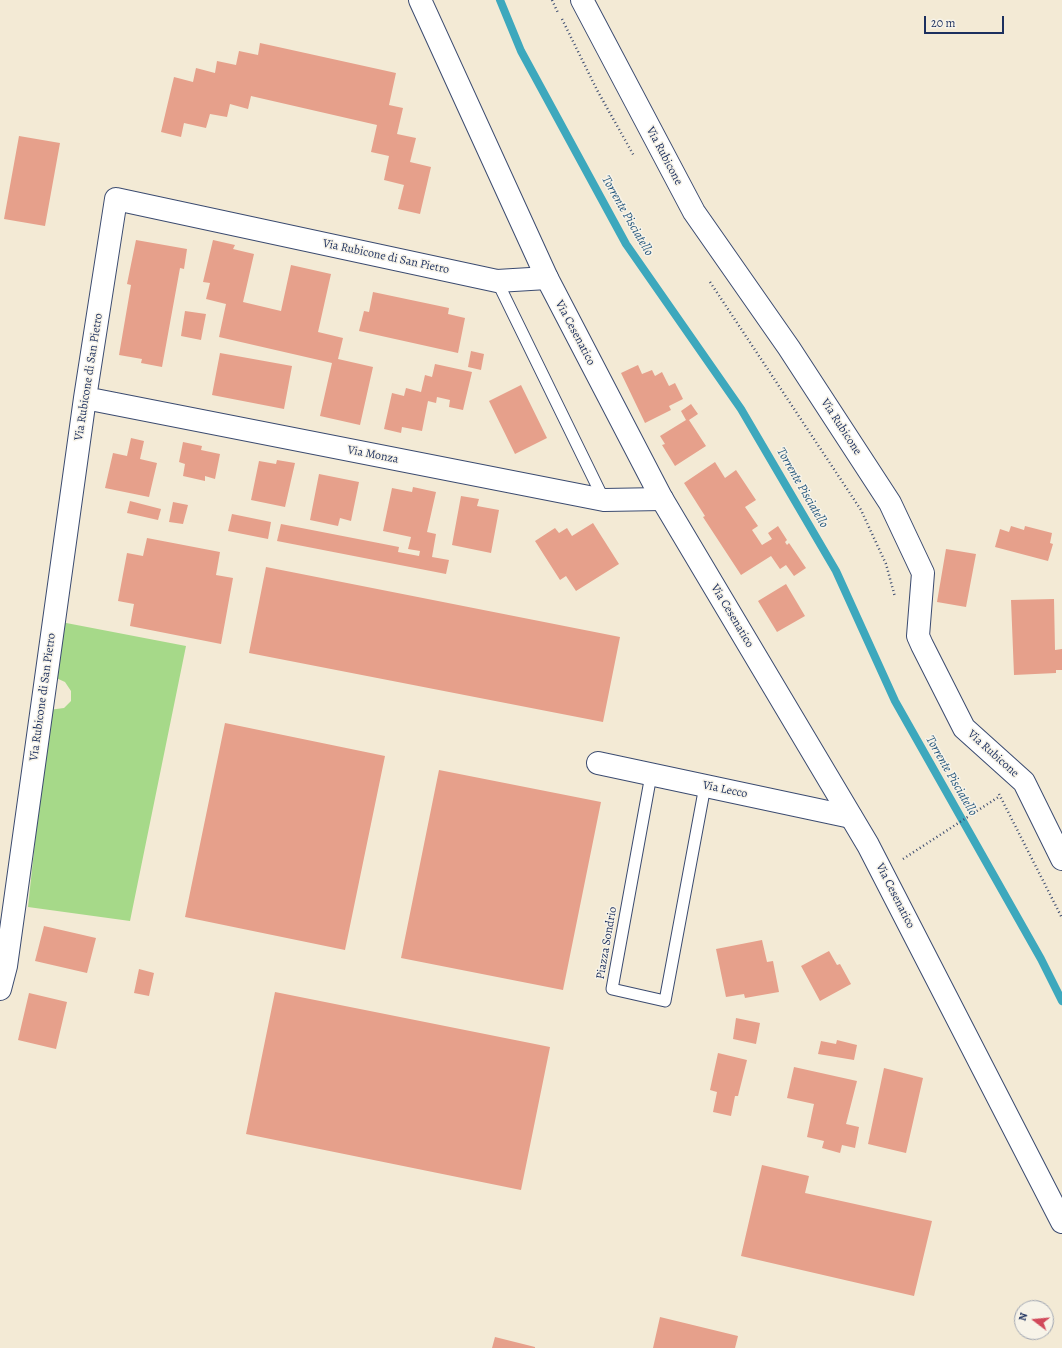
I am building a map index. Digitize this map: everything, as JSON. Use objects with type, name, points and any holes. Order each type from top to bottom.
[{"type":"street","name":"Via Cesenatico","points":[[420,0],[547,278],[662,500],[883,872],[1062,1222]]},
{"type":"street","name":"Via Rubicone","points":[[582,0],[621,77],[694,212],[789,348],[890,503],[923,573],[918,636],[964,728],[1024,782],[1062,859]]},
{"type":"street","name":"Via Rubicone di San Pietro","points":[[0,989],[6,966],[85,398],[116,199],[497,281],[547,278]]},
{"type":"street","name":"Via Monza","points":[[85,398],[604,500],[662,500]]},
{"type":"street","name":"Via Lecco","points":[[598,763],[851,817]]},
{"type":"lane","points":[[497,281],[604,500]]},
{"type":"lane","name":"Piazza Sondrio","points":[[651,774],[612,989],[665,1001],[705,786]]},
{"type":"path","points":[[996,789],[1062,918]]},
{"type":"path","points":[[883,872],[1000,796]]},
{"type":"green space","points":[[61,622],[186,646],[130,921],[28,907],[49,710],[64,708],[71,701],[71,691],[65,682],[54,677]]},
{"type":"building","points":[[260,43],[396,73],[389,105],[403,108],[397,134],[416,138],[410,162],[431,167],[420,214],[398,209],[404,185],[384,180],[389,156],[371,152],[377,125],[251,96],[248,109],[230,104],[227,117],[210,114],[206,128],[184,123],[181,137],[161,132],[174,77],[193,82],[196,68],[215,73],[217,61],[236,65],[239,51],[258,55]]},
{"type":"building","points":[[19,136],[60,143],[45,226],[4,219]]},
{"type":"building","points":[[136,240],[187,249],[184,269],[180,268],[162,367],[141,363],[142,359],[119,355],[131,285],[127,284]]},
{"type":"building","points":[[213,240],[235,245],[233,249],[254,254],[243,302],[281,311],[291,265],[331,274],[318,332],[343,338],[338,359],[373,367],[360,425],[320,416],[332,363],[219,337],[226,304],[206,299],[210,283],[203,282]]},
{"type":"building","points":[[373,292],[449,308],[448,314],[465,318],[458,353],[359,331],[364,311],[369,312]]},
{"type":"building","points":[[185,311],[206,314],[201,340],[181,336]]},
{"type":"building","points":[[471,351],[484,354],[481,370],[468,367]]},
{"type":"building","points":[[220,353],[292,366],[284,409],[212,395]]},
{"type":"building","points":[[435,364],[472,372],[463,410],[449,407],[450,400],[437,397],[436,403],[428,401],[422,431],[402,427],[401,433],[384,429],[392,393],[404,396],[406,388],[421,392],[425,375],[432,377]]},
{"type":"building","points":[[638,365],[642,374],[652,370],[655,376],[662,372],[669,386],[675,383],[683,399],[669,406],[671,410],[645,423],[621,373]]},
{"type":"building","points":[[521,385],[547,438],[515,454],[489,401]]},
{"type":"building","points":[[691,404],[698,414],[689,420],[706,446],[675,466],[662,445],[665,444],[660,436],[686,420],[681,411]]},
{"type":"building","points":[[131,438],[144,441],[140,459],[157,463],[149,497],[105,488],[113,453],[127,456]]},
{"type":"building","points":[[183,442],[202,446],[201,450],[220,454],[215,479],[205,476],[205,481],[183,476],[185,464],[179,462]]},
{"type":"building","points":[[277,460],[295,463],[285,507],[251,500],[259,461],[276,464]]},
{"type":"building","points":[[715,462],[725,478],[736,470],[756,500],[745,507],[758,526],[752,530],[762,545],[772,539],[768,533],[778,526],[787,540],[785,542],[787,545],[789,543],[806,568],[794,576],[786,565],[780,569],[771,556],[741,575],[703,517],[705,516],[684,483]]},
{"type":"building","points":[[319,474],[359,482],[351,521],[340,518],[338,526],[310,520]]},
{"type":"building","points":[[413,487],[436,492],[427,532],[436,534],[432,557],[449,560],[446,574],[277,541],[281,524],[399,547],[398,552],[419,556],[420,551],[408,549],[411,537],[383,531],[392,488],[412,492]]},
{"type":"building","points":[[461,496],[479,499],[477,506],[499,510],[491,553],[452,545]]},
{"type":"building","points":[[130,501],[161,509],[158,520],[127,513]]},
{"type":"building","points":[[173,502],[188,505],[183,524],[169,522]]},
{"type":"building","points":[[232,514],[271,522],[268,539],[228,531]]},
{"type":"building","points":[[593,523],[619,564],[576,591],[566,576],[560,580],[535,541],[555,528],[559,533],[567,528],[572,536]]},
{"type":"building","points":[[1011,526],[1024,530],[1025,526],[1052,533],[1050,543],[1053,544],[1048,561],[995,547],[1000,529],[1009,532]]},
{"type":"building","points":[[147,538],[220,552],[216,575],[233,578],[221,644],[130,626],[134,604],[118,601],[127,553],[143,556]]},
{"type":"building","points":[[946,549],[976,554],[966,607],[937,602]]},
{"type":"building","points":[[266,567],[620,637],[603,722],[249,653]]},
{"type":"building","points":[[786,584],[805,616],[777,632],[758,601]]},
{"type":"building","points":[[1054,599],[1055,650],[1062,649],[1062,670],[1056,670],[1056,673],[1014,675],[1011,600]]},
{"type":"building","points":[[225,723],[385,756],[345,950],[185,917]]},
{"type":"building","points":[[439,770],[601,802],[563,990],[401,958]]},
{"type":"building","points":[[44,926],[96,938],[87,973],[35,961]]},
{"type":"building","points":[[762,940],[767,962],[773,961],[779,992],[745,998],[744,994],[726,997],[716,949]]},
{"type":"building","points":[[829,951],[837,965],[840,964],[851,984],[820,1001],[801,966]]},
{"type":"building","points":[[139,969],[154,973],[149,996],[134,993]]},
{"type":"building","points":[[275,992],[550,1047],[521,1190],[246,1134]]},
{"type":"building","points":[[29,993],[67,1002],[56,1049],[18,1040]]},
{"type":"building","points":[[736,1018],[760,1023],[756,1044],[733,1039]]},
{"type":"building","points":[[837,1040],[857,1045],[854,1060],[818,1054],[821,1041],[836,1044]]},
{"type":"building","points":[[718,1053],[747,1060],[738,1096],[735,1096],[731,1116],[713,1112],[717,1092],[710,1090]]},
{"type":"building","points":[[794,1067],[857,1081],[846,1124],[859,1127],[855,1148],[842,1145],[840,1153],[822,1148],[824,1141],[807,1137],[814,1104],[787,1098]]},
{"type":"building","points":[[884,1068],[923,1078],[906,1153],[868,1144]]},
{"type":"building","points":[[762,1165],[809,1176],[805,1193],[932,1221],[914,1296],[741,1256]]},
{"type":"building","points":[[660,1317],[738,1336],[735,1348],[653,1348]]},
{"type":"building","points":[[495,1337],[535,1347],[535,1348],[492,1348]]},
{"type":"waterway","name":"Torrente Pisciatello","points":[[500,0],[521,51],[626,244],[741,409],[836,571],[895,701],[1041,959],[1062,1001]]}]
